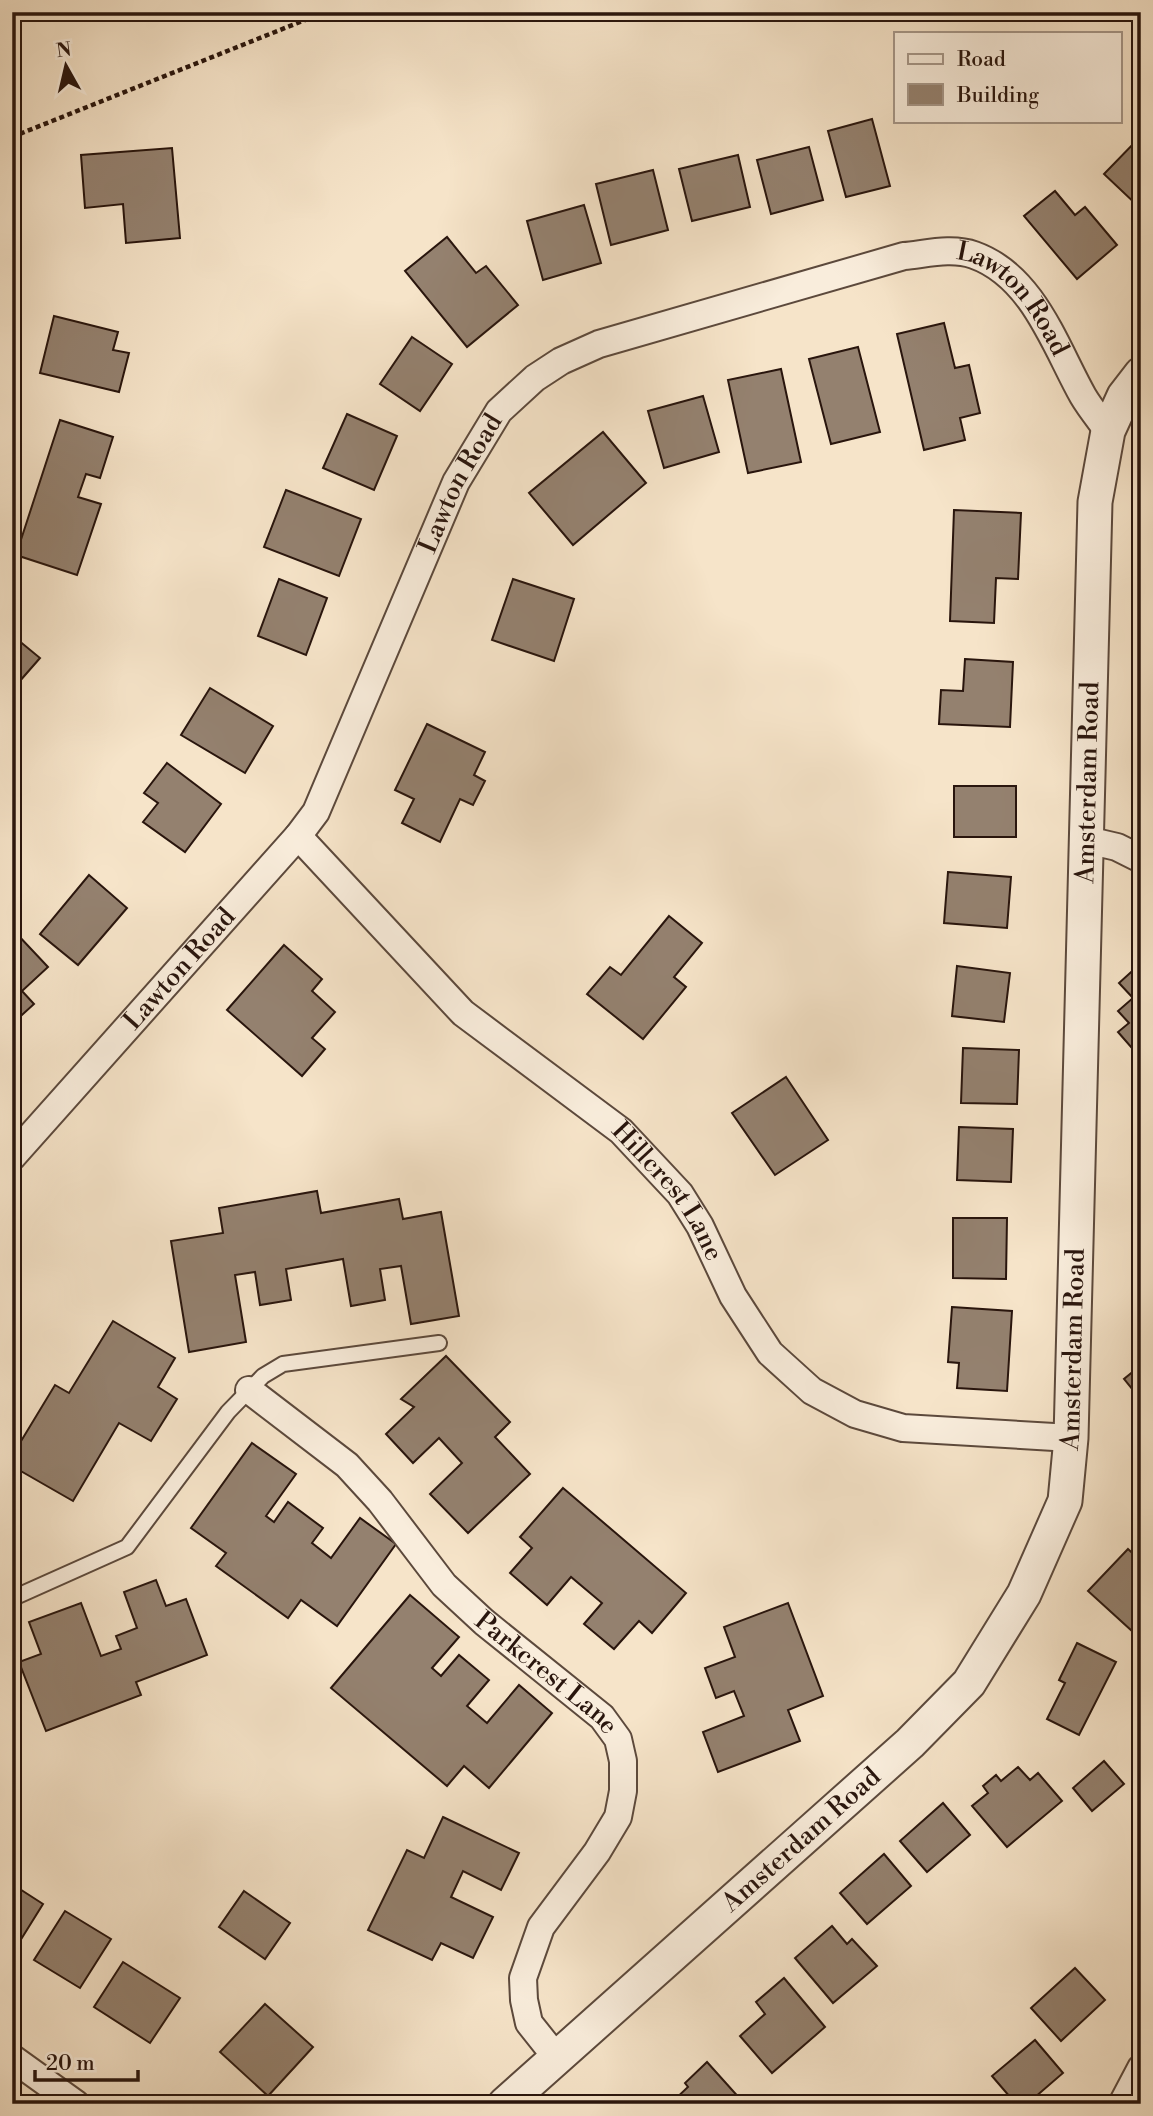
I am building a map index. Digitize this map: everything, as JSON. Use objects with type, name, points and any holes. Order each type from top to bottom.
[{"type":"street","name":"Lawton Road","points":[[12,1157],[298,836],[316,812],[456,482],[499,411],[535,378],[561,361],[599,344],[904,256],[947,251],[972,254],[1000,267],[1025,293],[1084,398],[1108,431]]},
{"type":"street","name":"Amsterdam Road","points":[[505,2104],[910,1743],[969,1683],[1024,1594],[1065,1501],[1071,1438],[1095,502],[1108,431],[1124,396],[1141,374]]},
{"type":"street","name":"Hillcrest Lane","points":[[298,836],[463,1013],[621,1131],[680,1194],[700,1226],[733,1296],[770,1353],[812,1391],[855,1414],[903,1428],[1071,1438]]},
{"type":"street","points":[[1087,840],[1117,846],[1141,859]]},
{"type":"street","name":"Parkcrest Lane","points":[[249,1390],[347,1465],[380,1501],[444,1585],[484,1622],[602,1717],[618,1739],[623,1761],[623,1791],[618,1817],[597,1852],[541,1927],[523,1978],[529,2023],[556,2057]]},
{"type":"street","points":[[12,2058],[76,2104]]},
{"type":"street","points":[[1122,2104],[1141,2068]]},
{"type":"lane","points":[[13,1598],[127,1547],[228,1412],[263,1376],[283,1364],[439,1343]]},
{"type":"path","points":[[12,137],[325,12]]},
{"type":"building","points":[[872,119],[890,186],[846,197],[828,131]]},
{"type":"building","points":[[1139,138],[1141,139],[1141,209],[1104,174]]},
{"type":"building","points":[[809,147],[823,200],[771,214],[757,160]]},
{"type":"building","points":[[172,148],[180,238],[126,243],[123,204],[85,208],[81,155]]},
{"type":"building","points":[[738,155],[750,207],[692,221],[679,169]]},
{"type":"building","points":[[653,170],[668,230],[611,245],[596,184]]},
{"type":"building","points":[[1055,191],[1075,215],[1085,207],[1117,245],[1077,279],[1024,216]]},
{"type":"building","points":[[584,205],[601,263],[543,280],[527,221]]},
{"type":"building","points":[[447,237],[476,273],[486,266],[518,305],[467,347],[405,271]]},
{"type":"building","points":[[54,316],[118,332],[113,350],[129,353],[119,392],[40,373]]},
{"type":"building","points":[[944,323],[955,368],[969,365],[980,413],[960,418],[965,440],[924,450],[897,334]]},
{"type":"building","points":[[412,337],[452,364],[420,411],[380,384]]},
{"type":"building","points":[[858,347],[880,432],[831,444],[809,359]]},
{"type":"building","points":[[781,369],[801,462],[748,473],[728,380]]},
{"type":"building","points":[[703,396],[719,452],[664,468],[648,411]]},
{"type":"building","points":[[347,414],[397,436],[374,490],[323,468]]},
{"type":"building","points":[[60,420],[113,437],[100,478],[86,474],[78,497],[101,504],[77,575],[16,555]]},
{"type":"building","points":[[603,432],[646,483],[573,545],[529,493]]},
{"type":"building","points":[[286,490],[361,519],[339,576],[264,547]]},
{"type":"building","points":[[954,510],[1021,513],[1018,579],[996,578],[994,623],[950,621]]},
{"type":"building","points":[[279,579],[327,598],[306,655],[258,636]]},
{"type":"building","points":[[513,579],[574,599],[554,661],[492,640]]},
{"type":"building","points":[[12,635],[40,658],[12,690]]},
{"type":"building","points":[[965,659],[1013,662],[1010,727],[939,724],[941,690],[963,691]]},
{"type":"building","points":[[210,688],[273,726],[245,773],[181,735]]},
{"type":"building","points":[[427,724],[485,752],[474,775],[485,781],[473,805],[460,799],[440,842],[402,823],[414,799],[395,790]]},
{"type":"building","points":[[167,763],[221,804],[185,852],[143,822],[158,803],[144,793]]},
{"type":"building","points":[[954,786],[1016,786],[1016,837],[954,837]]},
{"type":"building","points":[[948,872],[1011,877],[1007,928],[944,923]]},
{"type":"building","points":[[89,875],[127,908],[78,965],[40,934]]},
{"type":"building","points":[[669,916],[702,943],[674,977],[686,987],[643,1039],[587,994],[610,967],[621,975]]},
{"type":"building","points":[[16,933],[48,967],[22,991],[34,1004],[12,1024],[12,936]]},
{"type":"building","points":[[284,945],[322,979],[312,991],[335,1012],[312,1038],[325,1049],[302,1076],[227,1010]]},
{"type":"building","points":[[1140,964],[1141,1053],[1138,1055],[1118,1032],[1129,1023],[1118,1011],[1133,998],[1119,983]]},
{"type":"building","points":[[957,966],[1010,973],[1004,1022],[952,1016]]},
{"type":"building","points":[[963,1048],[1019,1050],[1017,1104],[961,1103]]},
{"type":"building","points":[[786,1077],[828,1140],[775,1175],[732,1113]]},
{"type":"building","points":[[959,1127],[1013,1129],[1011,1182],[957,1180]]},
{"type":"building","points":[[317,1191],[321,1213],[399,1199],[403,1219],[441,1212],[459,1316],[411,1324],[401,1266],[380,1269],[385,1300],[351,1306],[343,1259],[286,1269],[291,1300],[260,1305],[255,1272],[235,1275],[246,1342],[189,1352],[171,1241],[223,1233],[219,1208]]},
{"type":"building","points":[[953,1218],[1007,1218],[1006,1279],[953,1278]]},
{"type":"building","points":[[952,1307],[1012,1311],[1007,1391],[957,1388],[959,1363],[948,1362]]},
{"type":"building","points":[[113,1321],[175,1358],[158,1387],[177,1399],[151,1441],[119,1423],[73,1501],[12,1466],[12,1456],[55,1385],[69,1393]]},
{"type":"building","points":[[446,1356],[510,1422],[495,1437],[530,1474],[468,1533],[430,1494],[462,1463],[439,1438],[413,1463],[386,1434],[414,1407],[401,1399]]},
{"type":"building","points":[[1141,1365],[1141,1400],[1124,1379]]},
{"type":"building","points":[[252,1443],[296,1474],[266,1516],[274,1522],[288,1502],[323,1528],[312,1543],[331,1558],[360,1518],[396,1544],[337,1626],[301,1600],[288,1618],[216,1566],[226,1553],[191,1528]]},
{"type":"building","points":[[563,1488],[686,1593],[652,1633],[639,1621],[614,1649],[584,1624],[602,1603],[571,1577],[547,1605],[510,1573],[532,1548],[520,1537]]},
{"type":"building","points":[[1128,1549],[1141,1561],[1141,1621],[1132,1631],[1088,1591]]},
{"type":"building","points":[[156,1580],[166,1606],[186,1599],[207,1655],[136,1682],[141,1695],[46,1731],[19,1662],[41,1654],[29,1622],[81,1603],[101,1656],[121,1649],[116,1636],[137,1628],[124,1592]]},
{"type":"building","points":[[410,1595],[459,1637],[432,1668],[441,1676],[459,1655],[489,1680],[467,1706],[487,1723],[519,1685],[552,1713],[489,1788],[464,1766],[447,1786],[331,1688]]},
{"type":"building","points":[[788,1603],[823,1696],[788,1710],[800,1741],[718,1772],[703,1732],[744,1716],[734,1691],[716,1698],[705,1668],[735,1657],[724,1627]]},
{"type":"building","points":[[1077,1643],[1116,1662],[1079,1735],[1047,1719],[1065,1683],[1059,1680]]},
{"type":"building","points":[[1104,1761],[1124,1784],[1092,1811],[1073,1788]]},
{"type":"building","points":[[1018,1767],[1030,1780],[1038,1773],[1062,1801],[1007,1847],[972,1806],[988,1793],[983,1786],[996,1775],[1001,1781]]},
{"type":"building","points":[[943,1803],[970,1835],[927,1872],[900,1841]]},
{"type":"building","points":[[443,1817],[519,1853],[501,1890],[463,1871],[451,1897],[493,1917],[473,1958],[441,1943],[432,1960],[368,1930],[407,1850],[424,1858]]},
{"type":"building","points":[[884,1854],[911,1886],[867,1924],[840,1893]]},
{"type":"building","points":[[12,1884],[43,1904],[20,1941],[12,1937]]},
{"type":"building","points":[[244,1891],[290,1923],[265,1959],[219,1927]]},
{"type":"building","points":[[65,1911],[111,1939],[80,1988],[34,1960]]},
{"type":"building","points":[[832,1926],[847,1944],[852,1939],[877,1966],[833,2003],[795,1958]]},
{"type":"building","points":[[123,1962],[180,1998],[150,2043],[94,2007]]},
{"type":"building","points":[[1075,1968],[1105,2000],[1061,2041],[1031,2008]]},
{"type":"building","points":[[784,1978],[825,2027],[772,2073],[740,2036],[765,2014],[756,2002]]},
{"type":"building","points":[[265,2004],[313,2047],[268,2096],[220,2052]]},
{"type":"building","points":[[1035,2040],[1063,2073],[1027,2104],[1016,2104],[992,2076]]},
{"type":"building","points":[[707,2062],[742,2101],[739,2104],[670,2104],[688,2087],[685,2083]]}]
